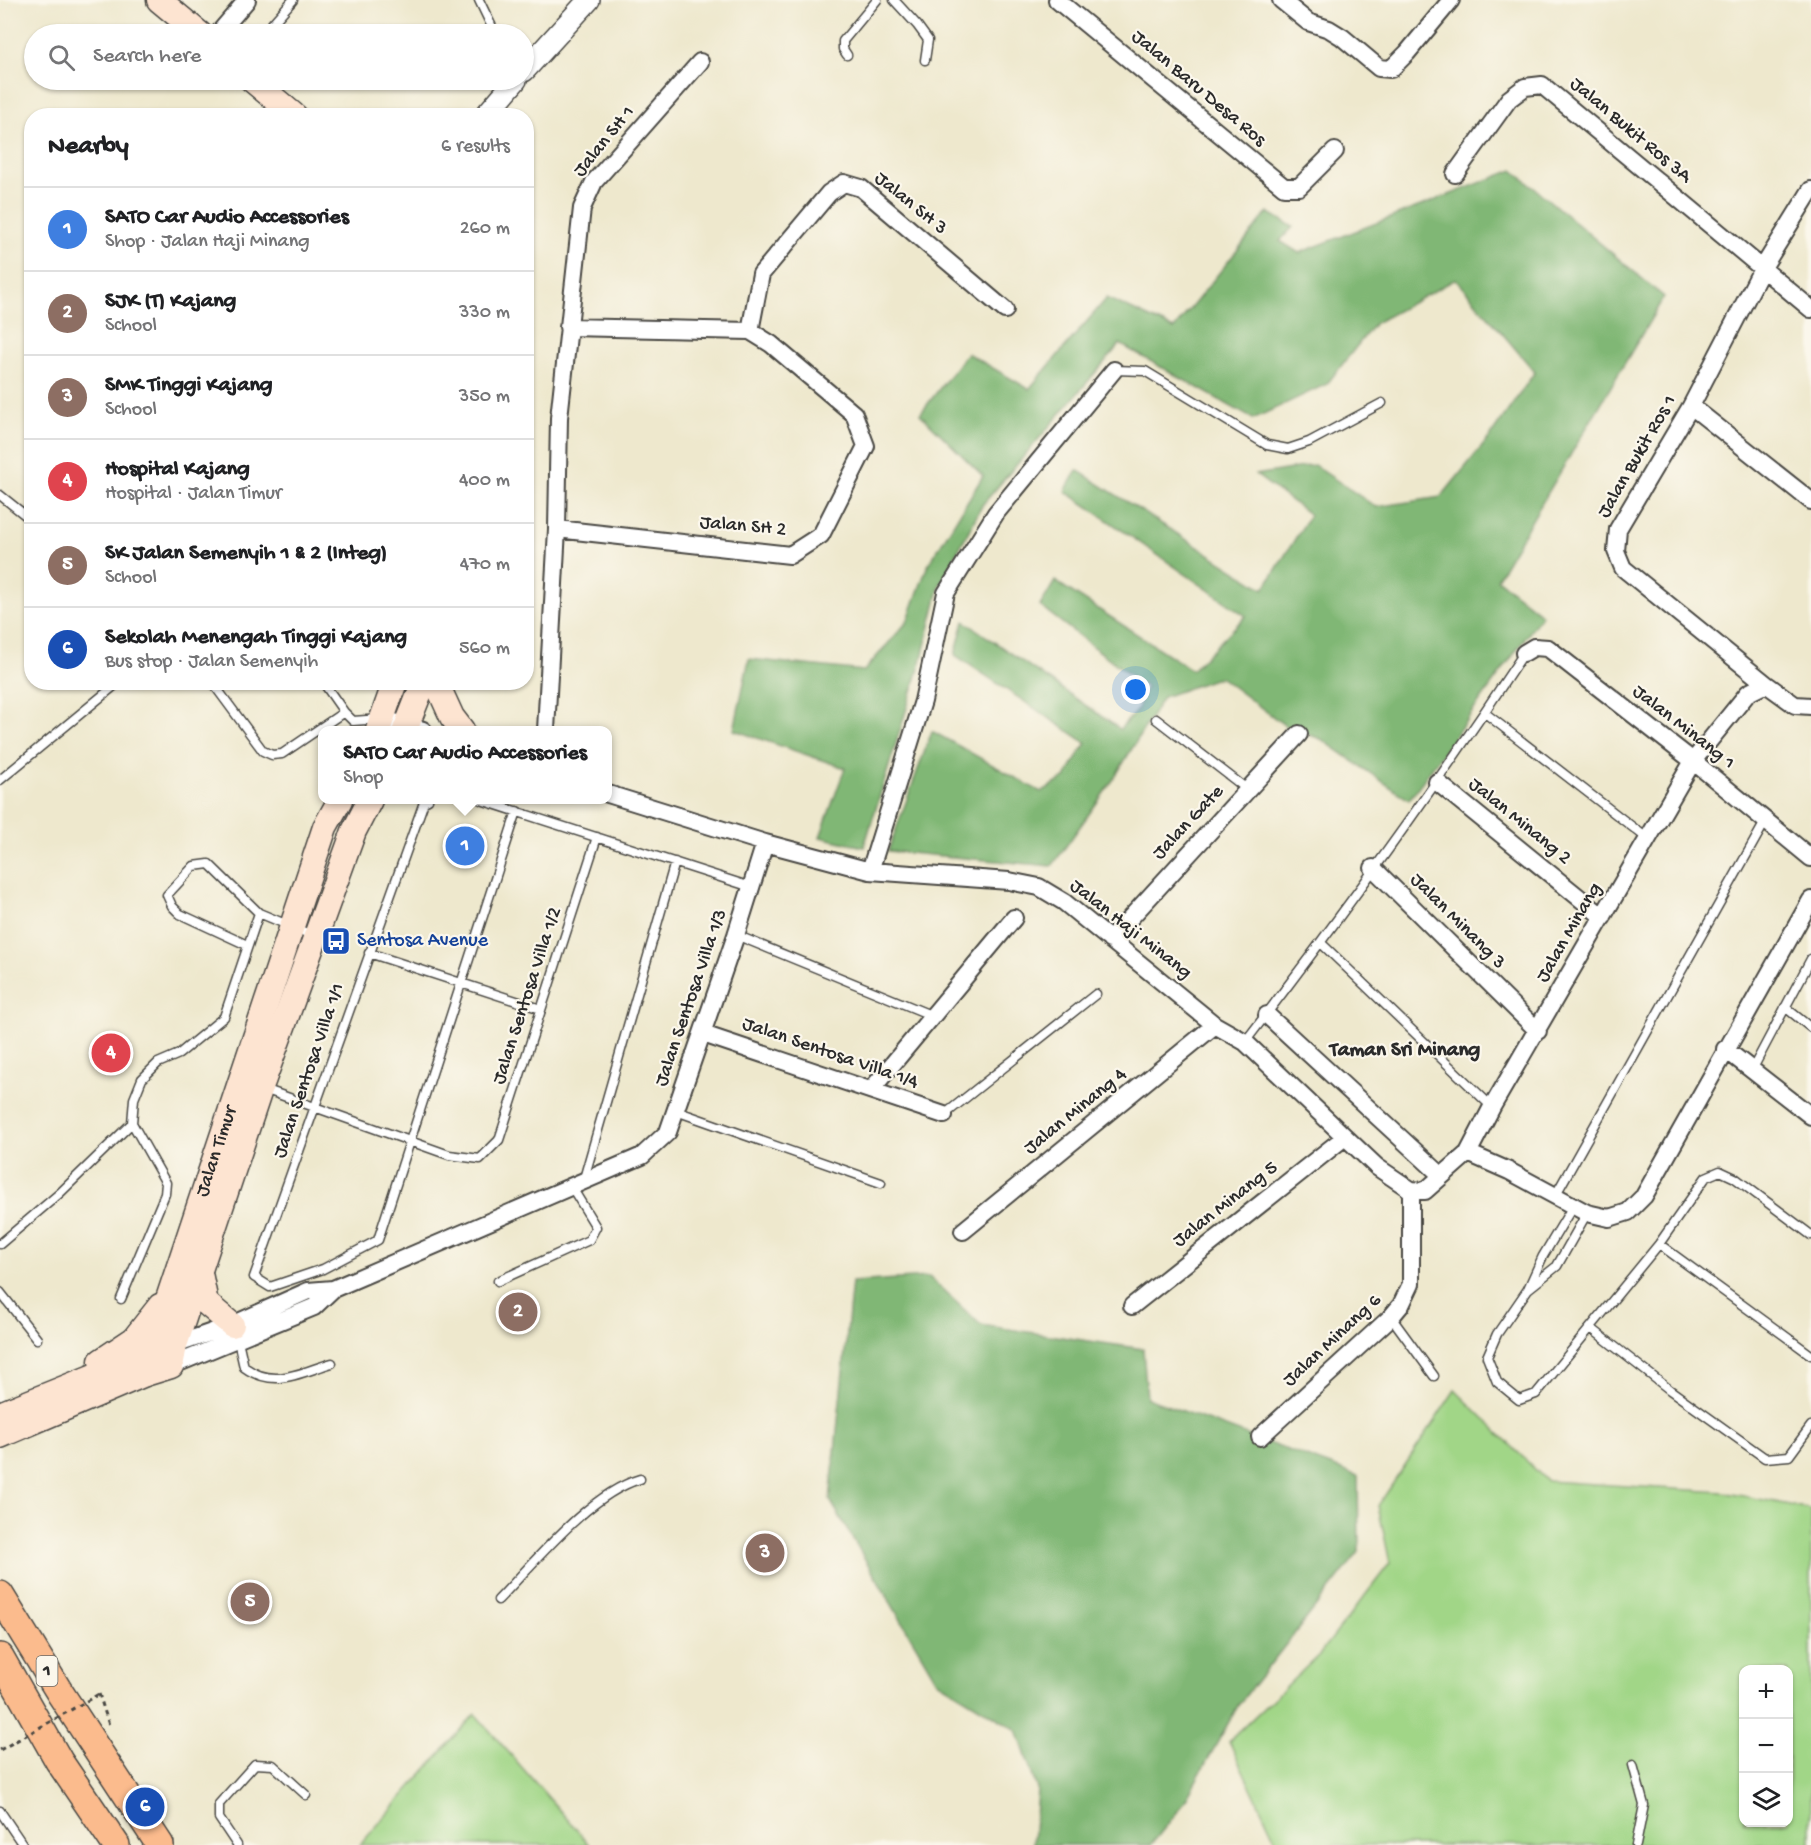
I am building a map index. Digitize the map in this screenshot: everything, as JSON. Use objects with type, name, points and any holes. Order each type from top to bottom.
[{"type":"main road","points":[[159,0],[188,24]]},
{"type":"main road","points":[[264,90],[285,108]]},
{"type":"main road","points":[[380,724],[392,690]]},
{"type":"main road","points":[[413,726],[422,690]]},
{"type":"main road","points":[[440,690],[452,717],[459,726]]},
{"type":"main road","name":"Jalan Timur","points":[[148,1363],[292,926],[326,826],[338,804]]},
{"type":"main road","name":"Jalan Timur","points":[[173,1355],[261,1087],[354,831],[368,804]]},
{"type":"main road","points":[[200,1271],[202,1293],[206,1303],[235,1332]]},
{"type":"main road","points":[[80,1381],[92,1366],[134,1339],[171,1292]]},
{"type":"main road","points":[[0,1414],[80,1381],[173,1355]]},
{"type":"main road","points":[[0,1436],[148,1363]]},
{"type":"main road","name":"1","points":[[0,1595],[60,1693],[160,1845]]},
{"type":"main road","name":"1","points":[[0,1657],[59,1761],[116,1845]]},
{"type":"main road","points":[[0,1680],[59,1761]]},
{"type":"street","points":[[227,24],[247,0]]},
{"type":"street","points":[[534,55],[589,0]]},
{"type":"street","name":"Jalan Baru Desa Ros","points":[[1057,0],[1284,187],[1299,187],[1335,151]]},
{"type":"street","points":[[1281,0],[1308,22],[1329,28],[1342,37],[1379,68],[1391,69],[1451,0]]},
{"type":"street","name":"Jalan SH 1","points":[[546,726],[557,529],[559,417],[582,208],[594,182],[700,63]]},
{"type":"street","name":"Jalan Bukit Ros 3A","points":[[1455,174],[1509,99],[1525,87],[1542,85],[1811,309]]},
{"type":"street","points":[[491,108],[507,90]]},
{"type":"street","name":"Jalan SH 3","points":[[750,331],[760,274],[829,193],[843,183],[861,188],[1005,310]]},
{"type":"street","name":"Jalan Bukit Ros 1","points":[[1811,190],[1762,269],[1691,406],[1618,529],[1616,551],[1623,568],[1752,673],[1795,705],[1811,706]]},
{"type":"street","points":[[568,327],[750,331]]},
{"type":"street","name":"Jalan SH 2","points":[[557,529],[790,555],[821,535],[866,446],[854,414],[771,344],[750,331]]},
{"type":"street","points":[[870,871],[923,701],[946,593],[996,513],[1114,370]]},
{"type":"street","points":[[1691,406],[1811,501]]},
{"type":"street","name":"Jalan Minang 1","points":[[1524,653],[1534,647],[1548,648],[1693,760],[1811,858]]},
{"type":"street","name":"Jalan Minang","points":[[1748,693],[1752,673]]},
{"type":"street","name":"Jalan Minang","points":[[1418,1191],[1442,1176],[1468,1153],[1492,1107],[1693,760],[1748,693],[1766,684]]},
{"type":"street","name":"Jalan Gate","points":[[1110,940],[1299,735]]},
{"type":"street","name":"Jalan Minang 2","points":[[1437,782],[1604,917]]},
{"type":"street","name":"Jalan Haji Minang","points":[[612,795],[765,843],[870,871],[1009,881],[1039,888],[1064,903],[1215,1025],[1245,1042],[1377,1167],[1418,1191]]},
{"type":"street","name":"Jalan Sentosa Villa 1/3","points":[[173,1355],[235,1332],[308,1291],[333,1289],[642,1156],[668,1132],[703,1034],[765,843]]},
{"type":"street","name":"Jalan Minang 3","points":[[1373,868],[1538,1030]]},
{"type":"street","points":[[1468,1153],[1509,1171],[1580,1210],[1609,1218],[1628,1212],[1644,1196],[1725,1049],[1810,905]]},
{"type":"street","points":[[871,1090],[1014,918]]},
{"type":"street","points":[[1267,1015],[1442,1176]]},
{"type":"street","name":"Jalan Minang 4","points":[[963,1231],[1215,1025]]},
{"type":"street","name":"Jalan Sentosa Villa 1/4","points":[[703,1034],[944,1115]]},
{"type":"street","points":[[1725,1049],[1811,1116]]},
{"type":"street","name":"Jalan Minang 5","points":[[1132,1306],[1345,1137]]},
{"type":"street","name":"Jalan Minang 6","points":[[1260,1437],[1391,1317],[1401,1305],[1411,1284],[1418,1191]]},
{"type":"lane","points":[[272,24],[293,0]]},
{"type":"lane","points":[[478,0],[490,24]]},
{"type":"lane","points":[[847,55],[843,49],[843,41],[877,0]]},
{"type":"lane","points":[[894,0],[928,40],[925,60]]},
{"type":"lane","points":[[1114,370],[1145,371],[1267,445],[1288,449],[1310,442],[1382,403]]},
{"type":"lane","points":[[0,495],[24,514]]},
{"type":"lane","points":[[1245,1042],[1321,943],[1437,782],[1524,653]]},
{"type":"lane","points":[[0,780],[109,690]]},
{"type":"lane","points":[[218,690],[263,751],[272,755],[282,754],[318,730]]},
{"type":"lane","points":[[329,690],[353,721],[380,724]]},
{"type":"lane","points":[[323,726],[344,712]]},
{"type":"lane","points":[[1485,712],[1648,839]]},
{"type":"lane","points":[[1156,719],[1248,790]]},
{"type":"lane","name":"Jalan Sentosa Villa 1/1","points":[[409,1141],[378,1240],[323,1269],[270,1287],[254,1277],[369,953],[425,804]]},
{"type":"lane","points":[[494,804],[751,887]]},
{"type":"lane","points":[[261,1087],[409,1141],[517,811]]},
{"type":"lane","points":[[1555,1196],[1765,822]]},
{"type":"lane","name":"Jalan Sentosa Villa 1/2","points":[[409,1141],[449,1155],[480,1159],[499,1140],[597,837]]},
{"type":"lane","points":[[498,1281],[589,1240],[596,1227],[577,1184],[675,862]]},
{"type":"lane","points":[[247,945],[180,914],[172,906],[167,895],[194,866],[209,864],[259,913],[317,937]]},
{"type":"lane","points":[[121,1299],[165,1194],[166,1183],[132,1123],[134,1099],[142,1078],[158,1063],[179,1054],[220,1022],[227,1011],[259,913]]},
{"type":"lane","points":[[736,935],[933,1016]]},
{"type":"lane","points":[[1321,943],[1492,1107]]},
{"type":"lane","points":[[369,953],[541,1009]]},
{"type":"lane","points":[[1752,1070],[1811,959]]},
{"type":"lane","points":[[944,1115],[1096,994]]},
{"type":"lane","points":[[1785,1007],[1811,1028]]},
{"type":"lane","points":[[676,1111],[881,1183]]},
{"type":"lane","points":[[0,1244],[60,1193],[132,1123]]},
{"type":"lane","points":[[1580,1210],[1543,1256],[1527,1289],[1497,1334],[1487,1357],[1497,1383],[1519,1400],[1536,1394],[1659,1244],[1706,1177],[1720,1171],[1735,1178],[1811,1235]]},
{"type":"lane","points":[[1527,1289],[1557,1266],[1580,1210]]},
{"type":"lane","points":[[1659,1244],[1811,1355]]},
{"type":"lane","points":[[0,1292],[37,1339]]},
{"type":"lane","points":[[1391,1317],[1434,1376]]},
{"type":"lane","points":[[1591,1328],[1670,1390],[1765,1458],[1789,1456],[1811,1426]]},
{"type":"lane","points":[[235,1332],[244,1367],[254,1374],[277,1380],[332,1364]]},
{"type":"lane","points":[[498,1600],[583,1512],[627,1483],[640,1479]]},
{"type":"lane","points":[[237,1845],[219,1818],[219,1804],[255,1764],[273,1765],[306,1795]]},
{"type":"lane","points":[[1633,1765],[1644,1805],[1636,1845]]},
{"type":"lane","points":[[0,1811],[23,1845]]},
{"type":"path","points":[[0,1750],[99,1694],[110,1727]]},
{"type":"green space","points":[[1513,170],[1664,297],[1497,579],[1542,615],[1409,800],[1321,739],[1287,727],[1220,677],[1163,697],[1113,780],[1052,866],[888,851],[932,731],[1041,792],[1065,778],[1086,743],[955,655],[964,621],[1120,729],[1138,709],[1146,687],[1040,606],[1055,581],[1192,670],[1246,616],[1065,491],[1077,470],[1264,589],[1310,515],[1256,475],[1314,465],[1376,507],[1441,497],[1489,438],[1535,372],[1456,279],[1375,323],[1327,384],[1253,419],[1120,344],[983,504],[940,585],[921,662],[864,847],[820,837],[845,768],[734,730],[749,659],[864,671],[907,622],[927,567],[983,476],[920,414],[967,353],[1029,389],[1107,298],[1174,329],[1268,212],[1293,227],[1280,241],[1299,253]]},
{"type":"green space","points":[[929,1277],[981,1325],[1143,1349],[1147,1398],[1358,1476],[1359,1552],[1239,1704],[1182,1806],[1151,1845],[1033,1845],[1037,1789],[1017,1730],[937,1681],[830,1500],[852,1282]]},
{"type":"green space","points":[[1455,1390],[1547,1481],[1722,1492],[1811,1509],[1811,1845],[1278,1845],[1229,1741],[1320,1654],[1390,1563],[1378,1506]]},
{"type":"green space","points":[[475,1714],[590,1845],[360,1845]]},
{"type":"place","name":"SATO Car Audio Accessories","points":[[465,846]]},
{"type":"place","name":"Sentosa Avenue","points":[[336,941]]},
{"type":"place","name":"Hospital Kajang","points":[[111,1053]]},
{"type":"place","name":"SJK (T) Kajang","points":[[518,1312]]},
{"type":"place","name":"SMK Tinggi Kajang","points":[[765,1553]]},
{"type":"place","name":"SK Jalan Semenyih 1 & 2 (Integ)","points":[[250,1602]]},
{"type":"place","name":"Sekolah Menengah Tinggi Kajang","points":[[145,1807]]},
{"type":"district","name":"Taman Sri Minang","points":[[1405,1051]]}]
